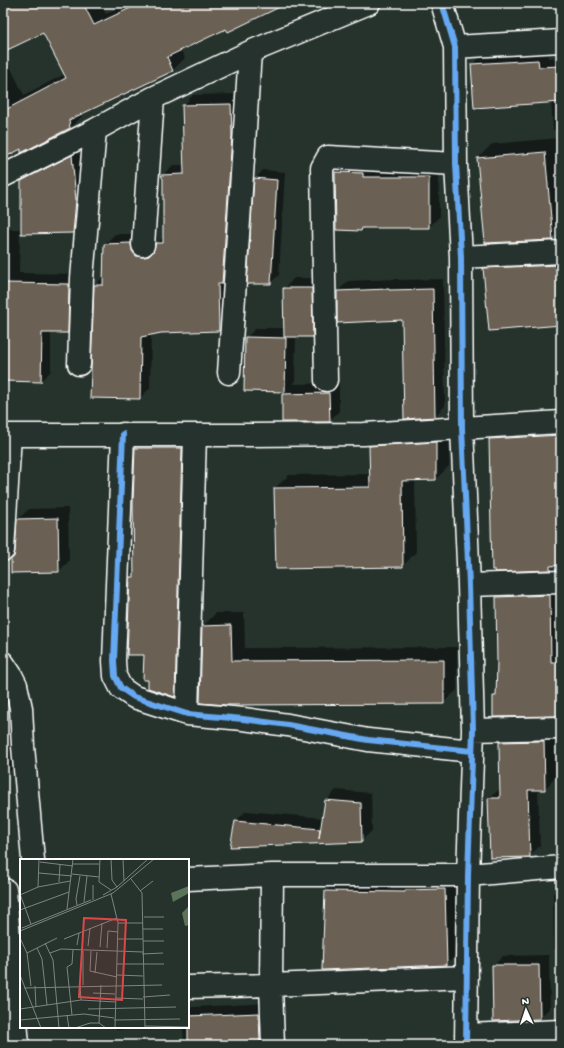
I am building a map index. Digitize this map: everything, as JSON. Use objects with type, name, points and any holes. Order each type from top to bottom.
[{"type":"street","points":[[3,176],[95,130],[153,98],[250,52],[369,3]]},
{"type":"street","points":[[442,3],[455,46],[456,164],[461,257],[462,428],[469,585],[472,740],[468,875],[466,1040],[561,1031]]},
{"type":"street","points":[[455,46],[561,41]]},
{"type":"street","points":[[229,373],[250,52]]},
{"type":"street","points":[[143,245],[153,98]]},
{"type":"street","points":[[79,364],[82,278],[95,130]]},
{"type":"street","points":[[326,380],[322,168],[328,157],[456,164]]},
{"type":"street","points":[[461,257],[561,252]]},
{"type":"street","points":[[3,550],[6,435],[364,434],[561,422]]},
{"type":"street","points":[[123,434],[114,646],[115,676],[121,688],[134,697],[187,714],[288,725],[368,740],[472,740],[561,728]]},
{"type":"street","points":[[187,714],[195,435]]},
{"type":"street","points":[[469,585],[561,582]]},
{"type":"street","points":[[3,663],[16,685],[21,708],[33,859]]},
{"type":"street","points":[[189,879],[272,875],[468,875],[561,867]]},
{"type":"street","points":[[272,875],[270,985],[273,1045]]},
{"type":"street","points":[[10,889],[18,1045]]},
{"type":"street","points":[[189,987],[467,977]]},
{"type":"building","points":[[3,3],[83,3],[94,25],[141,3],[288,3],[228,32],[226,29],[167,57],[173,71],[69,120],[70,128],[21,153],[21,149],[3,158],[3,111],[66,78],[43,33],[3,52]]},
{"type":"building","points":[[538,60],[539,67],[561,66],[561,102],[474,108],[471,64]]},
{"type":"building","points":[[231,104],[232,136],[222,284],[218,284],[219,331],[161,333],[141,337],[140,399],[90,398],[94,285],[103,285],[104,244],[131,243],[132,251],[136,256],[143,257],[149,256],[153,252],[156,243],[163,243],[163,179],[161,175],[184,174],[182,105]]},
{"type":"building","points":[[545,152],[553,240],[485,243],[477,158]]},
{"type":"building","points":[[72,155],[76,200],[73,233],[21,234],[21,181]]},
{"type":"building","points":[[335,172],[363,173],[363,177],[429,177],[429,228],[362,228],[361,231],[336,230]]},
{"type":"building","points":[[254,178],[277,180],[271,284],[247,284]]},
{"type":"building","points":[[561,265],[561,325],[489,331],[483,268]]},
{"type":"building","points":[[3,283],[69,284],[68,333],[42,333],[41,382],[3,381]]},
{"type":"building","points":[[283,288],[312,288],[313,337],[284,337]]},
{"type":"building","points":[[433,289],[435,417],[404,419],[402,320],[337,323],[337,291]]},
{"type":"building","points":[[245,337],[286,338],[285,392],[244,391]]},
{"type":"building","points":[[329,393],[330,422],[282,422],[282,394]]},
{"type":"building","points":[[561,435],[561,565],[550,566],[550,570],[495,572],[495,570],[492,570],[489,439]]},
{"type":"building","points":[[436,442],[436,480],[402,481],[403,567],[276,569],[274,488],[370,487],[369,446]]},
{"type":"building","points":[[135,448],[182,448],[175,697],[148,688],[148,680],[143,680],[144,655],[127,655],[130,577],[134,577],[133,502]]},
{"type":"building","points":[[58,518],[59,572],[11,573],[11,559],[14,557],[15,551],[17,519]]},
{"type":"building","points":[[550,595],[551,662],[561,662],[561,716],[493,717],[493,696],[496,696],[497,663],[496,597]]},
{"type":"building","points":[[231,625],[232,661],[444,660],[444,704],[227,705],[200,703],[202,626]]},
{"type":"building","points":[[544,741],[545,790],[528,790],[530,857],[490,858],[488,798],[500,798],[499,742]]},
{"type":"building","points":[[325,800],[361,803],[362,842],[230,847],[235,821],[320,829],[319,839]]},
{"type":"building","points":[[445,889],[447,965],[322,970],[325,891],[405,892],[405,890]]},
{"type":"building","points":[[492,965],[539,965],[540,1019],[493,1021]]},
{"type":"building","points":[[259,1013],[260,1045],[188,1045],[189,1016]]},
{"type":"cycle path","points":[[442,3],[455,47],[456,164],[461,257],[462,428],[469,585],[473,730],[468,875],[466,1045]]},
{"type":"cycle path","points":[[123,434],[114,661],[115,676],[121,688],[134,697],[187,714],[288,725],[368,740],[472,751]]}]
